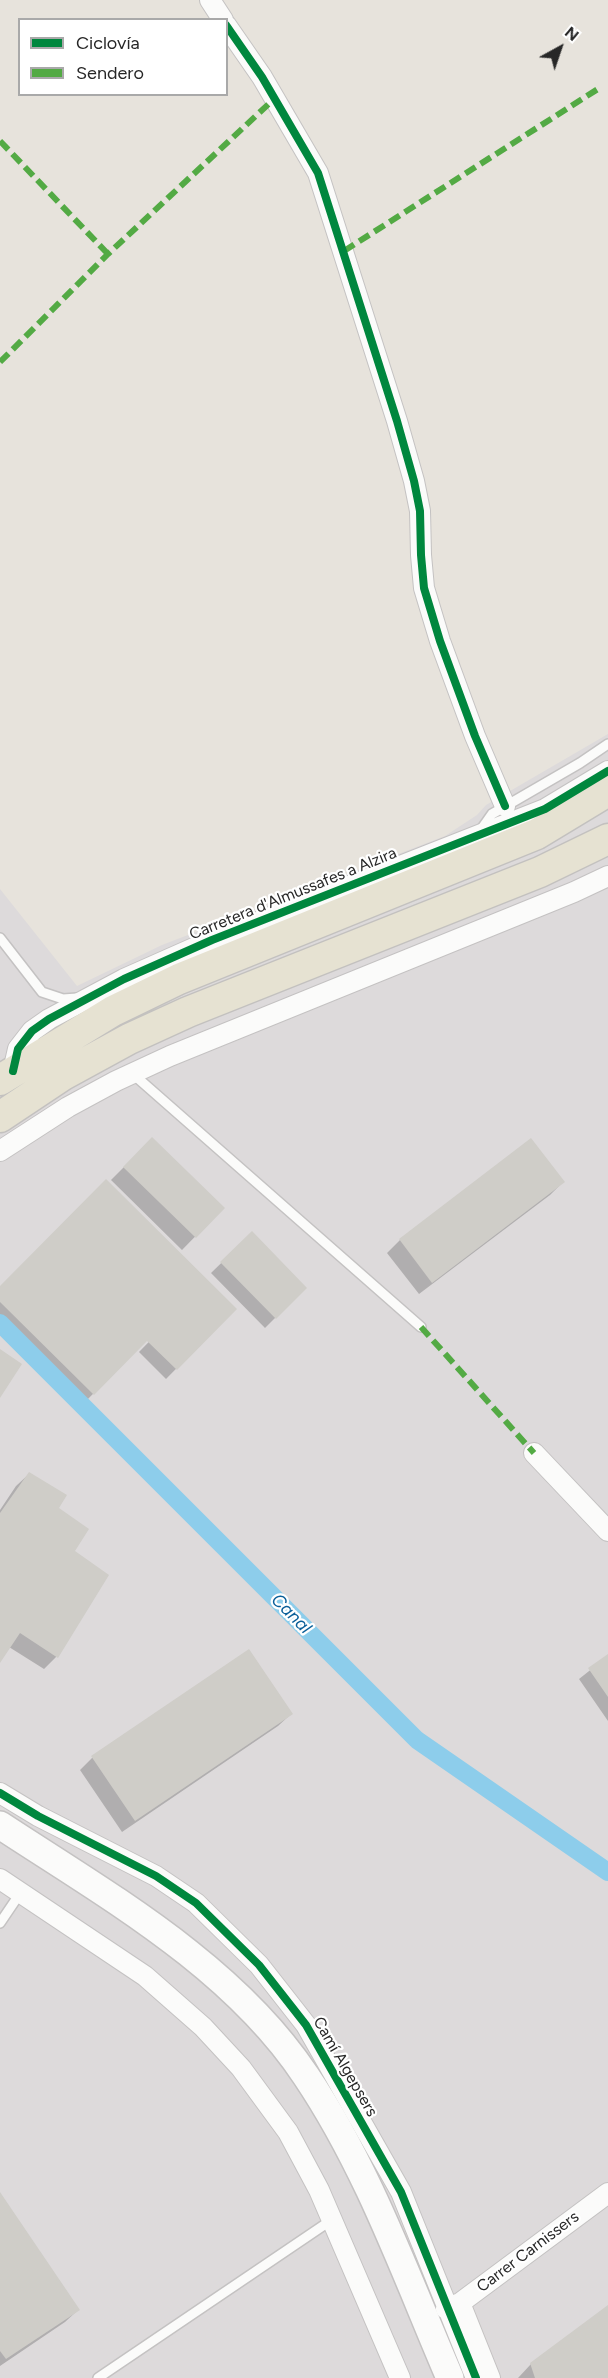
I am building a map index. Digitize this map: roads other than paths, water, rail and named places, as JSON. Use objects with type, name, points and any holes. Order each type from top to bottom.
[{"type":"main road","name":"Carretera d'Almussafes a Alzira","points":[[7,1076],[113,1011],[179,979],[537,834],[608,791]]},
{"type":"main road","points":[[0,1117],[72,1070],[129,1039],[188,1012],[540,872],[608,839]]},
{"type":"main road","points":[[0,1825],[165,1934],[216,1977],[261,2020],[276,2038],[305,2074],[342,2135],[373,2200],[450,2378]]},
{"type":"street","points":[[210,0],[222,18]]},
{"type":"street","points":[[228,28],[262,77],[318,173],[394,410],[414,481],[420,511],[421,555],[427,598],[440,642],[475,736],[505,806]]},
{"type":"street","name":"Carretera d'Almussafes a Alzira","points":[[7,1076],[18,1049],[32,1031],[49,1019],[124,979],[212,940],[545,809],[608,771]]},
{"type":"street","points":[[0,1151],[68,1107],[170,1056],[605,884]]},
{"type":"street","points":[[534,1453],[608,1530]]},
{"type":"street","name":"Camí Algepsers","points":[[0,1793],[38,1816],[156,1876],[196,1903],[259,1965],[306,2025],[391,2174],[453,2306],[490,2378]]},
{"type":"street","points":[[0,1879],[145,1977],[203,2027],[241,2068],[288,2132],[333,2219],[400,2378]]},
{"type":"street","name":"Carrer Carnissers","points":[[453,2306],[608,2193]]},
{"type":"street","name":"Camí Algepsers","points":[[453,2306],[476,2378]]},
{"type":"lane","points":[[477,837],[492,814],[580,764],[608,744]]},
{"type":"lane","points":[[0,938],[42,992],[63,999],[91,997]]},
{"type":"lane","points":[[133,1074],[421,1327]]},
{"type":"lane","points":[[0,1923],[21,1892]]},
{"type":"lane","points":[[98,2378],[333,2219]]},
{"type":"waterway","name":"Canal","points":[[0,1323],[417,1740],[608,1872]]}]
